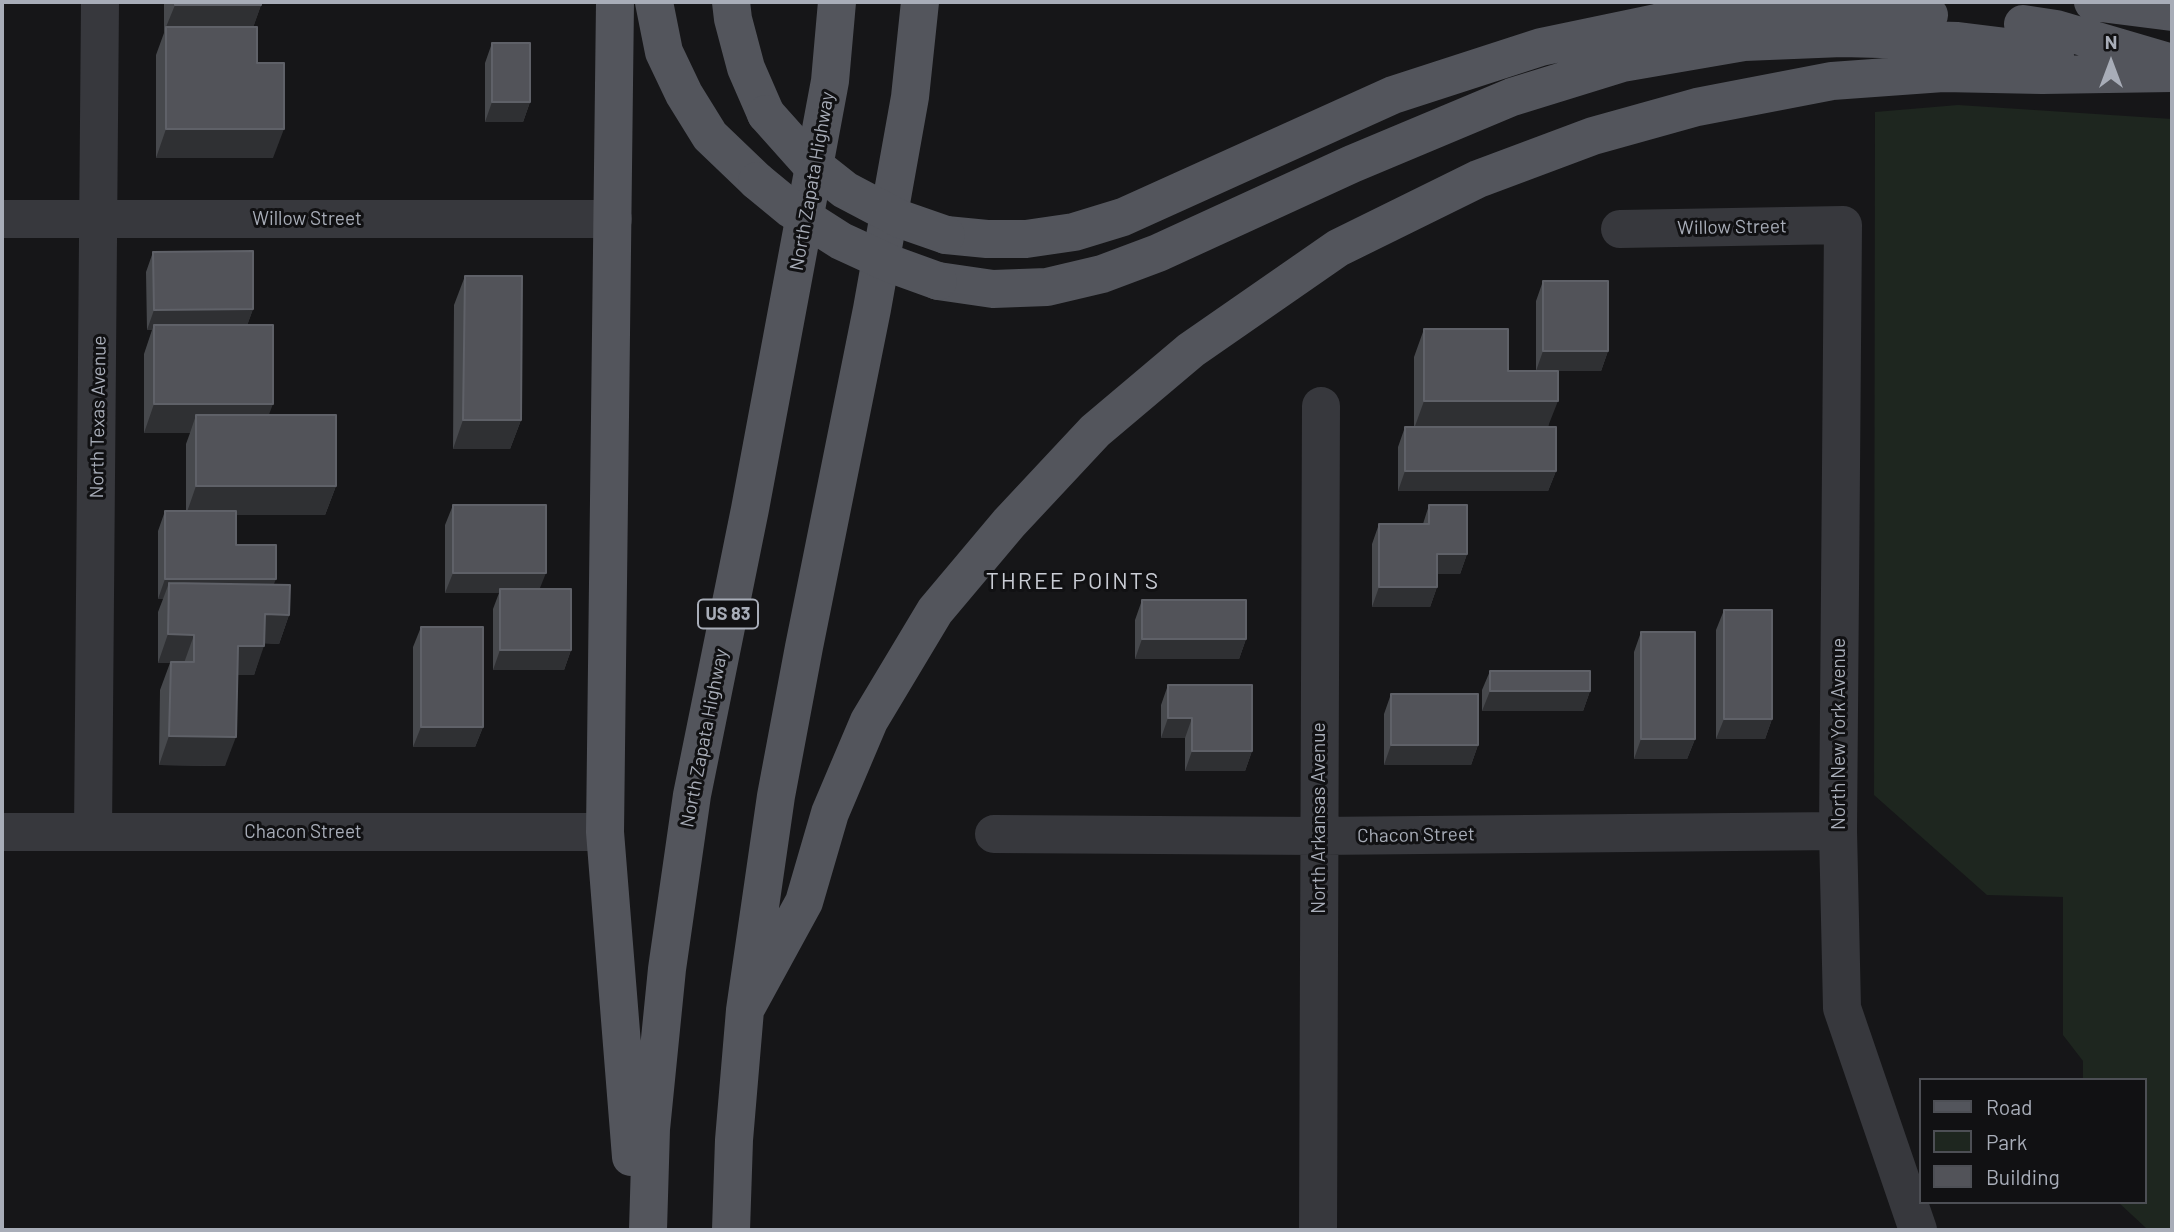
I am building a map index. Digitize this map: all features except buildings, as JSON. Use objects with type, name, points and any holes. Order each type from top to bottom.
[{"type":"main road","points":[[615,2],[605,832],[637,1230]]},
{"type":"main road","points":[[654,2],[664,51],[684,94],[710,136],[790,209],[841,241],[891,264],[939,281],[993,289],[1047,287],[1102,274],[1158,253],[1352,164],[1512,97],[1622,63],[1744,42],[1842,38],[1958,41],[2172,71]]},
{"type":"main road","points":[[731,2],[746,68],[766,114],[807,160],[845,190],[900,219],[946,234],[987,239],[1026,239],[1074,232],[1124,217],[1393,95],[1541,47],[1656,23],[1762,11],[1861,11],[1976,18],[2056,29],[2172,63]]},
{"type":"main road","name":"North Zapata Highway","points":[[648,1230],[652,1129],[667,969],[692,795],[750,509],[825,107],[837,2]]},
{"type":"main road","points":[[731,1230],[734,1140],[745,1010],[776,796],[872,309],[908,110],[920,2]]},
{"type":"main road","points":[[2093,2],[2172,12]]},
{"type":"main road","points":[[2157,2],[2172,6]]},
{"type":"main road","points":[[745,1010],[804,902],[830,813],[869,721],[935,611],[1009,523],[1095,431],[1191,349],[1338,248],[1478,179],[1593,136],[1697,107],[1832,81],[1942,73],[2042,75],[2172,71]]},
{"type":"street","name":"North Texas Avenue","points":[[93,832],[100,2]]},
{"type":"street","name":"Willow Street","points":[[2,219],[613,219]]},
{"type":"street","name":"Willow Street","points":[[1620,229],[1843,225]]},
{"type":"street","name":"North New York Avenue","points":[[1843,225],[1838,831],[1842,1008],[1918,1230]]},
{"type":"street","name":"North Arkansas Avenue","points":[[1318,1230],[1321,406]]},
{"type":"street","name":"Chacon Street","points":[[994,834],[1319,836],[1838,831]]},
{"type":"street","name":"Chacon Street","points":[[2,832],[605,832]]},
{"type":"green space","points":[[1958,105],[2172,119],[2172,1230],[2146,1230],[2120,1204],[2146,1204],[2146,1078],[2083,1078],[2083,1061],[2063,1035],[2063,897],[1987,895],[1874,795],[1875,112]]},
{"type":"district","name":"THREE POINTS","points":[[1073,581]]}]
